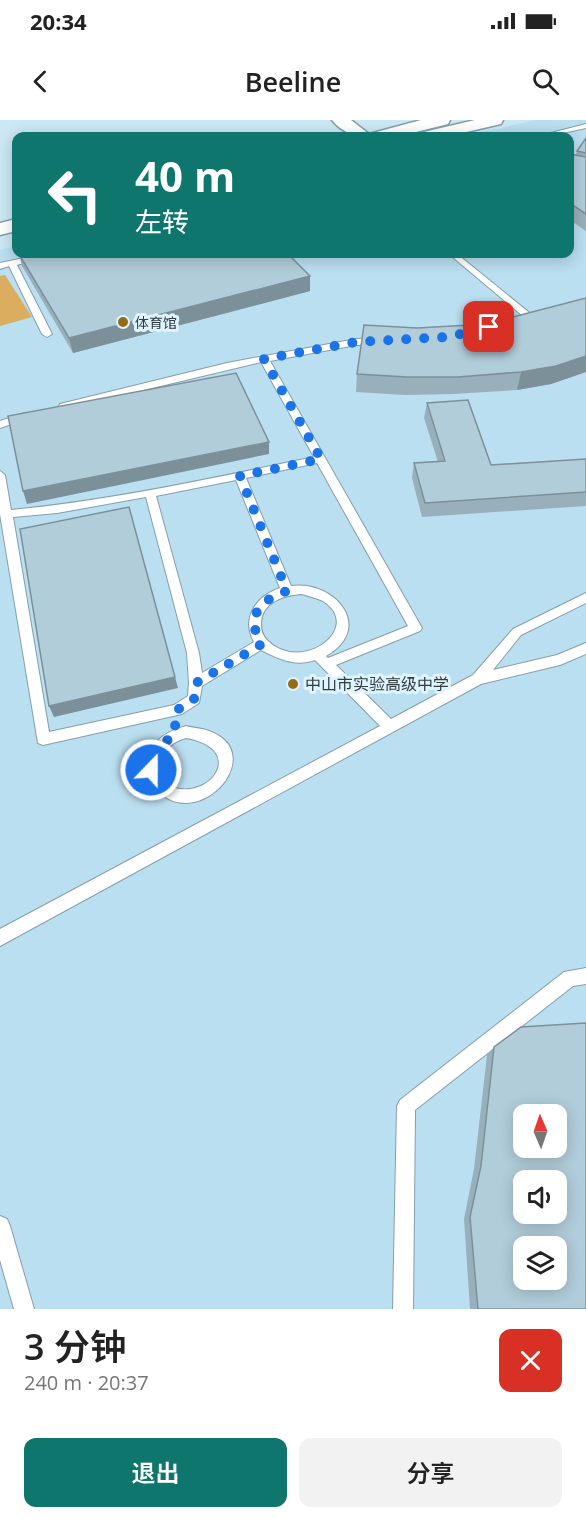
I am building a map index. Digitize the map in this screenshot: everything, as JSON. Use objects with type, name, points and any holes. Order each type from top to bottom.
[{"type":"street","points":[[324,120],[340,132]]},
{"type":"street","points":[[340,120],[356,132]]},
{"type":"street","points":[[392,132],[442,120]]},
{"type":"street","points":[[446,132],[495,120]]},
{"type":"lane","points":[[560,132],[586,126]]},
{"type":"lane","points":[[0,266],[34,258]]},
{"type":"lane","points":[[458,258],[533,315],[541,326]]},
{"type":"lane","points":[[12,263],[47,334]]},
{"type":"lane","points":[[517,319],[533,315]]},
{"type":"lane","points":[[56,408],[264,359],[356,342],[391,340]]},
{"type":"lane","points":[[264,359],[416,628],[321,660],[287,657],[273,652],[262,644],[256,634],[254,623],[257,612],[269,598],[287,591],[302,590],[322,595],[338,607],[343,617],[344,629],[339,640],[321,660]]},
{"type":"lane","points":[[0,426],[34,413]]},
{"type":"lane","points":[[6,514],[57,509],[150,493],[321,459]]},
{"type":"lane","points":[[0,475],[43,739],[177,710],[194,699],[196,683],[193,653],[150,493]]},
{"type":"lane","points":[[240,476],[287,591]]},
{"type":"lane","points":[[478,680],[517,632],[586,598]]},
{"type":"lane","points":[[196,683],[262,644]]},
{"type":"lane","points":[[0,938],[478,680],[560,660],[586,648]]},
{"type":"lane","points":[[321,660],[390,727]]},
{"type":"lane","points":[[174,735],[186,732],[210,736],[225,751],[227,762],[225,773],[208,791],[196,795],[178,795],[162,788],[155,780],[151,770],[156,749],[174,735],[177,710]]},
{"type":"lane","points":[[403,1309],[406,1106],[570,978],[586,976]]},
{"type":"lane","points":[[0,1226],[24,1309]]},
{"type":"shaded area","name":"中山市实验高级中学","points":[[535,120],[586,120],[586,1309],[0,1309],[0,250],[12,247],[12,258],[574,258],[574,132],[484,132]]},
{"type":"shaded area","points":[[5,275],[32,317],[0,326],[0,276]]},
{"type":"building","points":[[586,138],[586,153],[577,151]]},
{"type":"building","points":[[574,155],[586,157],[586,214],[574,206]]},
{"type":"building","name":"体育馆","points":[[21,258],[292,258],[310,276],[69,338]]},
{"type":"building","points":[[586,298],[586,356],[556,366],[521,372],[458,377],[357,374],[364,325],[417,328],[470,325],[509,318]]},
{"type":"building","points":[[236,373],[269,442],[23,491],[8,416]]},
{"type":"building","points":[[468,400],[491,465],[586,459],[586,492],[425,503],[414,463],[445,461],[427,403]]},
{"type":"building","points":[[129,507],[175,677],[49,706],[20,529]]},
{"type":"building","points":[[586,1023],[586,1309],[478,1309],[470,1217],[481,1166],[494,1047],[521,1027]]},
{"type":"place","name":"体育馆","points":[[123,322]]},
{"type":"place","name":"中山市实验高级中学","points":[[293,684]]},
{"type":"route","points":[[151,770],[156,749],[174,735],[177,710],[194,699],[196,683],[262,644],[256,634],[254,623],[257,612],[264,602],[274,595],[287,591],[240,476],[321,459],[264,359],[356,342],[449,337],[489,327]]}]
